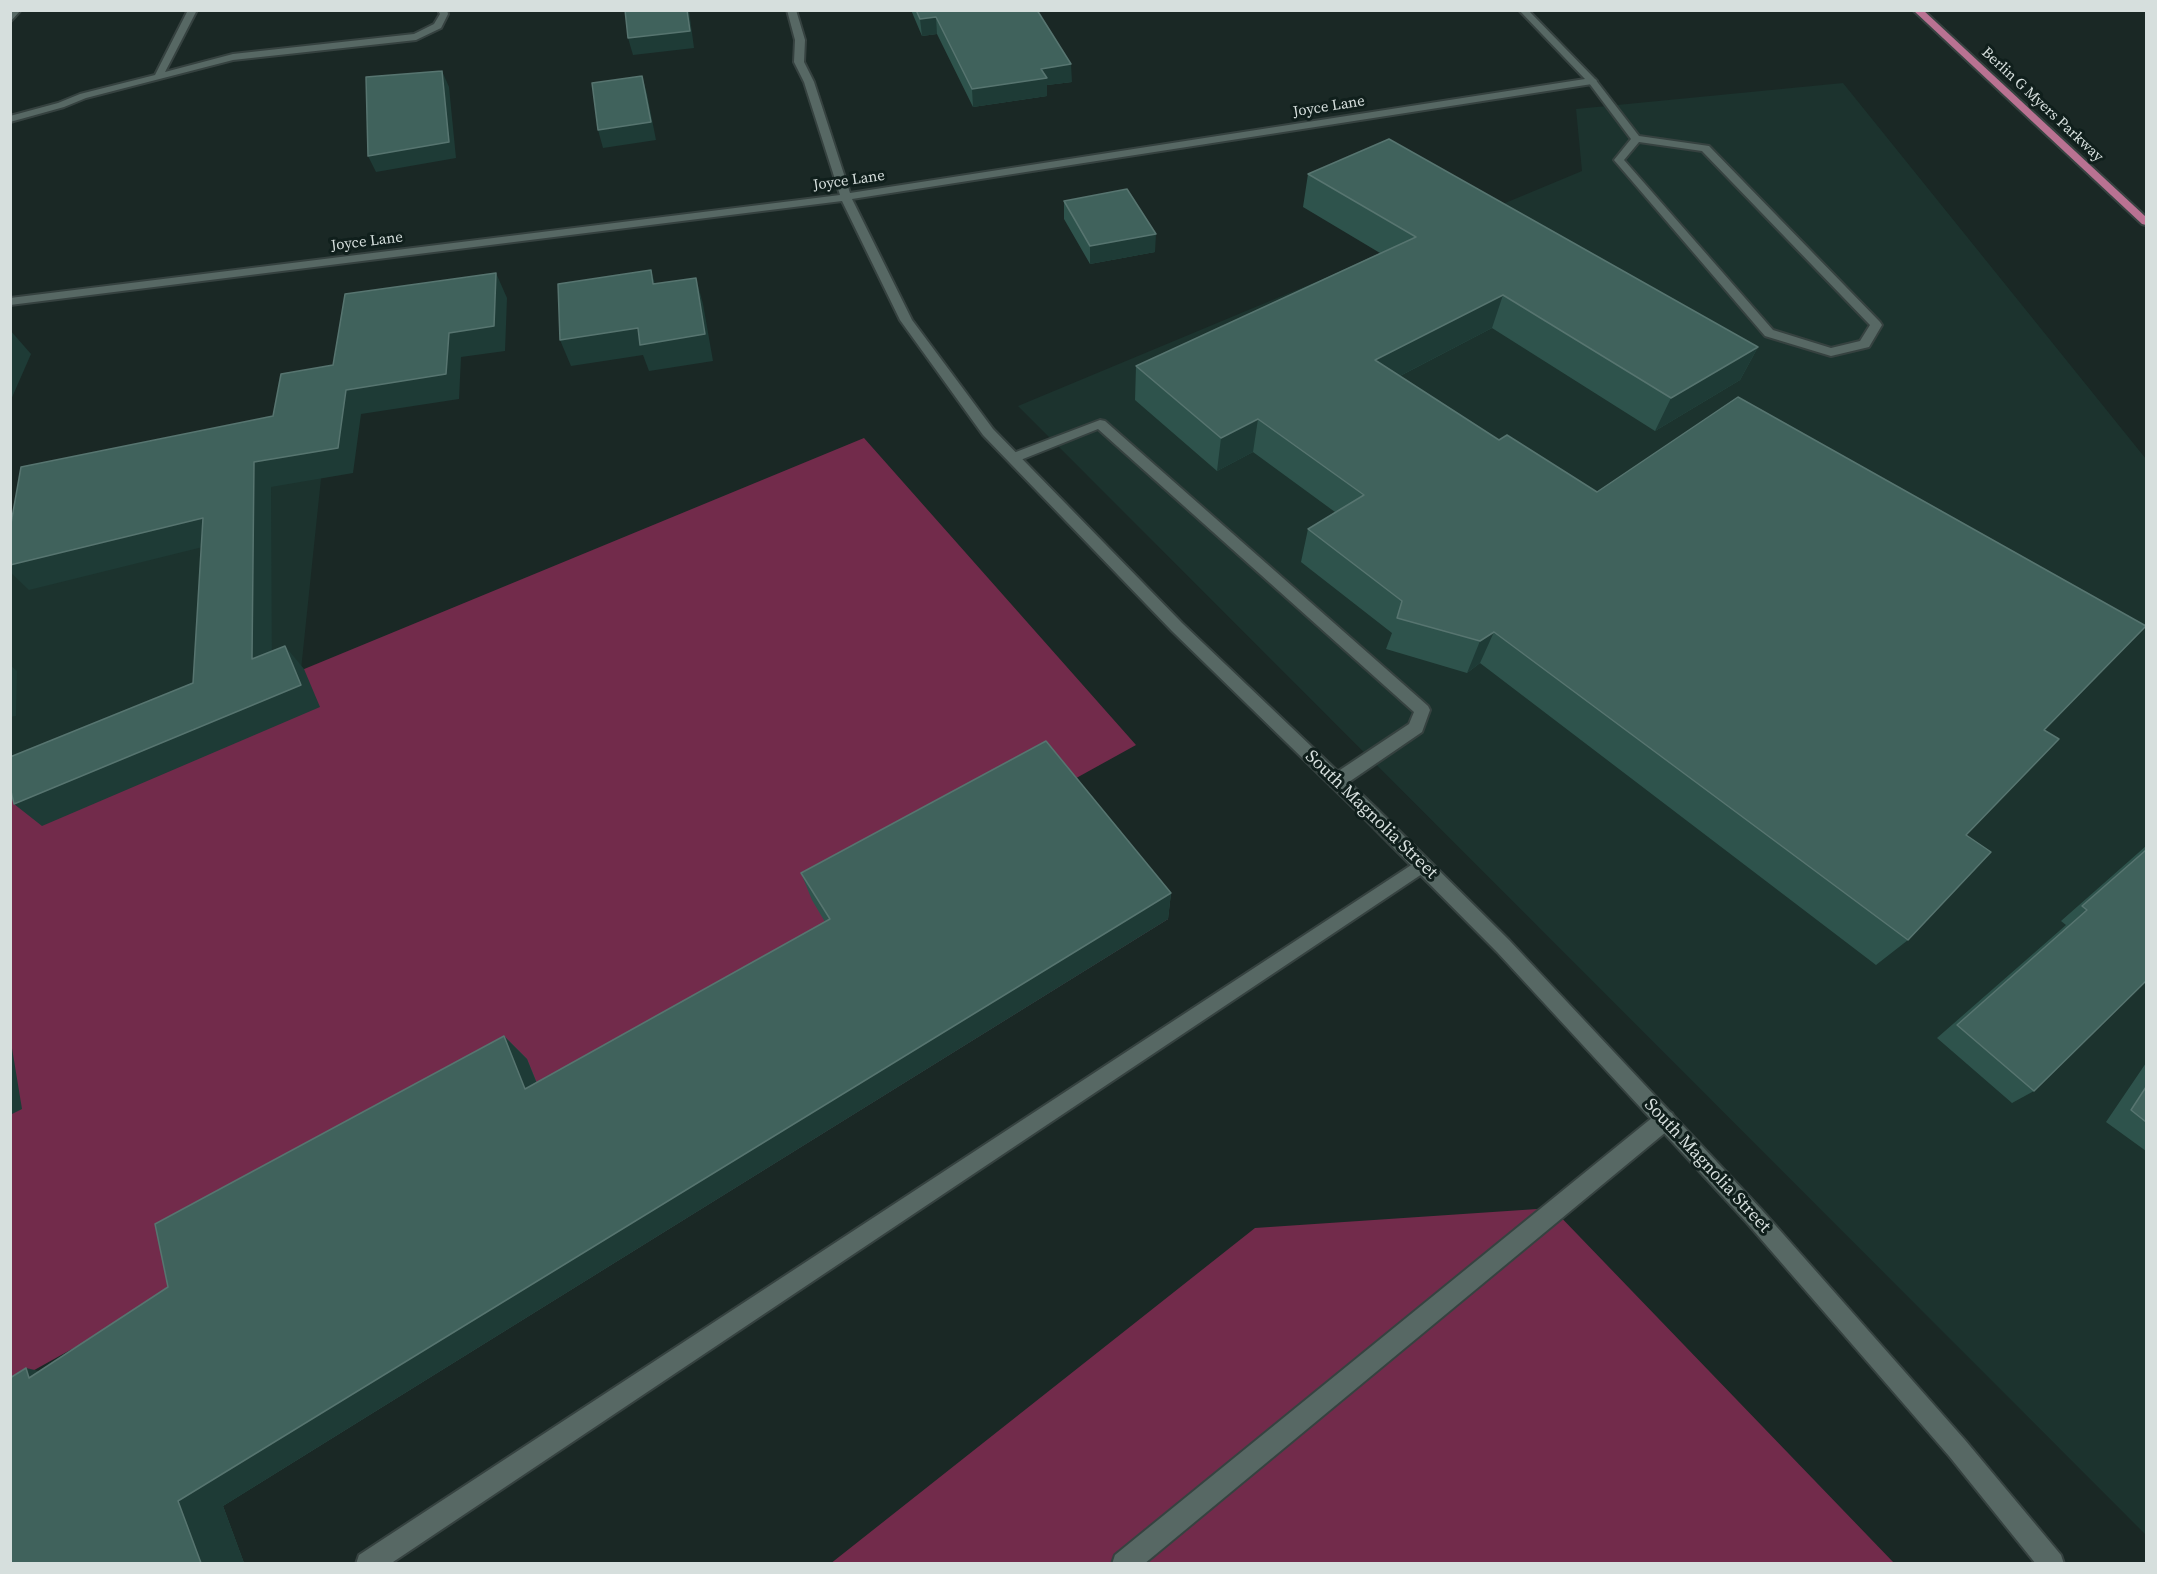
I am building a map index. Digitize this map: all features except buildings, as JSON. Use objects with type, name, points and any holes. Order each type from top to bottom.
[{"type":"main road","name":"Berlin G Myers Parkway","points":[[1917,10],[2146,222]]},
{"type":"street","points":[[10,19],[17,10]]},
{"type":"street","points":[[159,75],[193,10]]},
{"type":"street","points":[[10,119],[159,75],[233,57],[416,37],[438,26],[444,14],[442,10]]},
{"type":"street","name":"South Magnolia Street","points":[[791,10],[800,40],[799,62],[809,82],[846,197],[906,320],[988,432],[1177,627],[1337,781],[1503,946],[1754,1216],[1957,1448],[2052,1563]]},
{"type":"street","points":[[1523,10],[1592,81],[1636,139],[1704,148],[1876,325],[1865,344],[1831,352],[1769,333],[1618,160],[1636,139]]},
{"type":"street","name":"Joyce Lane","points":[[10,302],[846,197],[1592,81]]},
{"type":"street","points":[[1013,458],[1100,424],[1422,710],[1416,728],[1337,781]]},
{"type":"street","points":[[368,1563],[1422,865]]},
{"type":"street","points":[[1124,1563],[1665,1120]]},
{"type":"shaded area","points":[[1843,83],[2146,459],[2146,1535],[1018,406],[1582,171],[1576,109]]},
{"type":"shaded area","points":[[864,438],[1136,745],[1060,787],[1168,919],[253,1487],[203,1276],[11,1383],[11,790]]},
{"type":"shaded area","points":[[324,450],[301,670],[11,790],[10,540]]},
{"type":"shaded area","points":[[1552,1208],[1894,1563],[830,1564],[1255,1228]]}]
